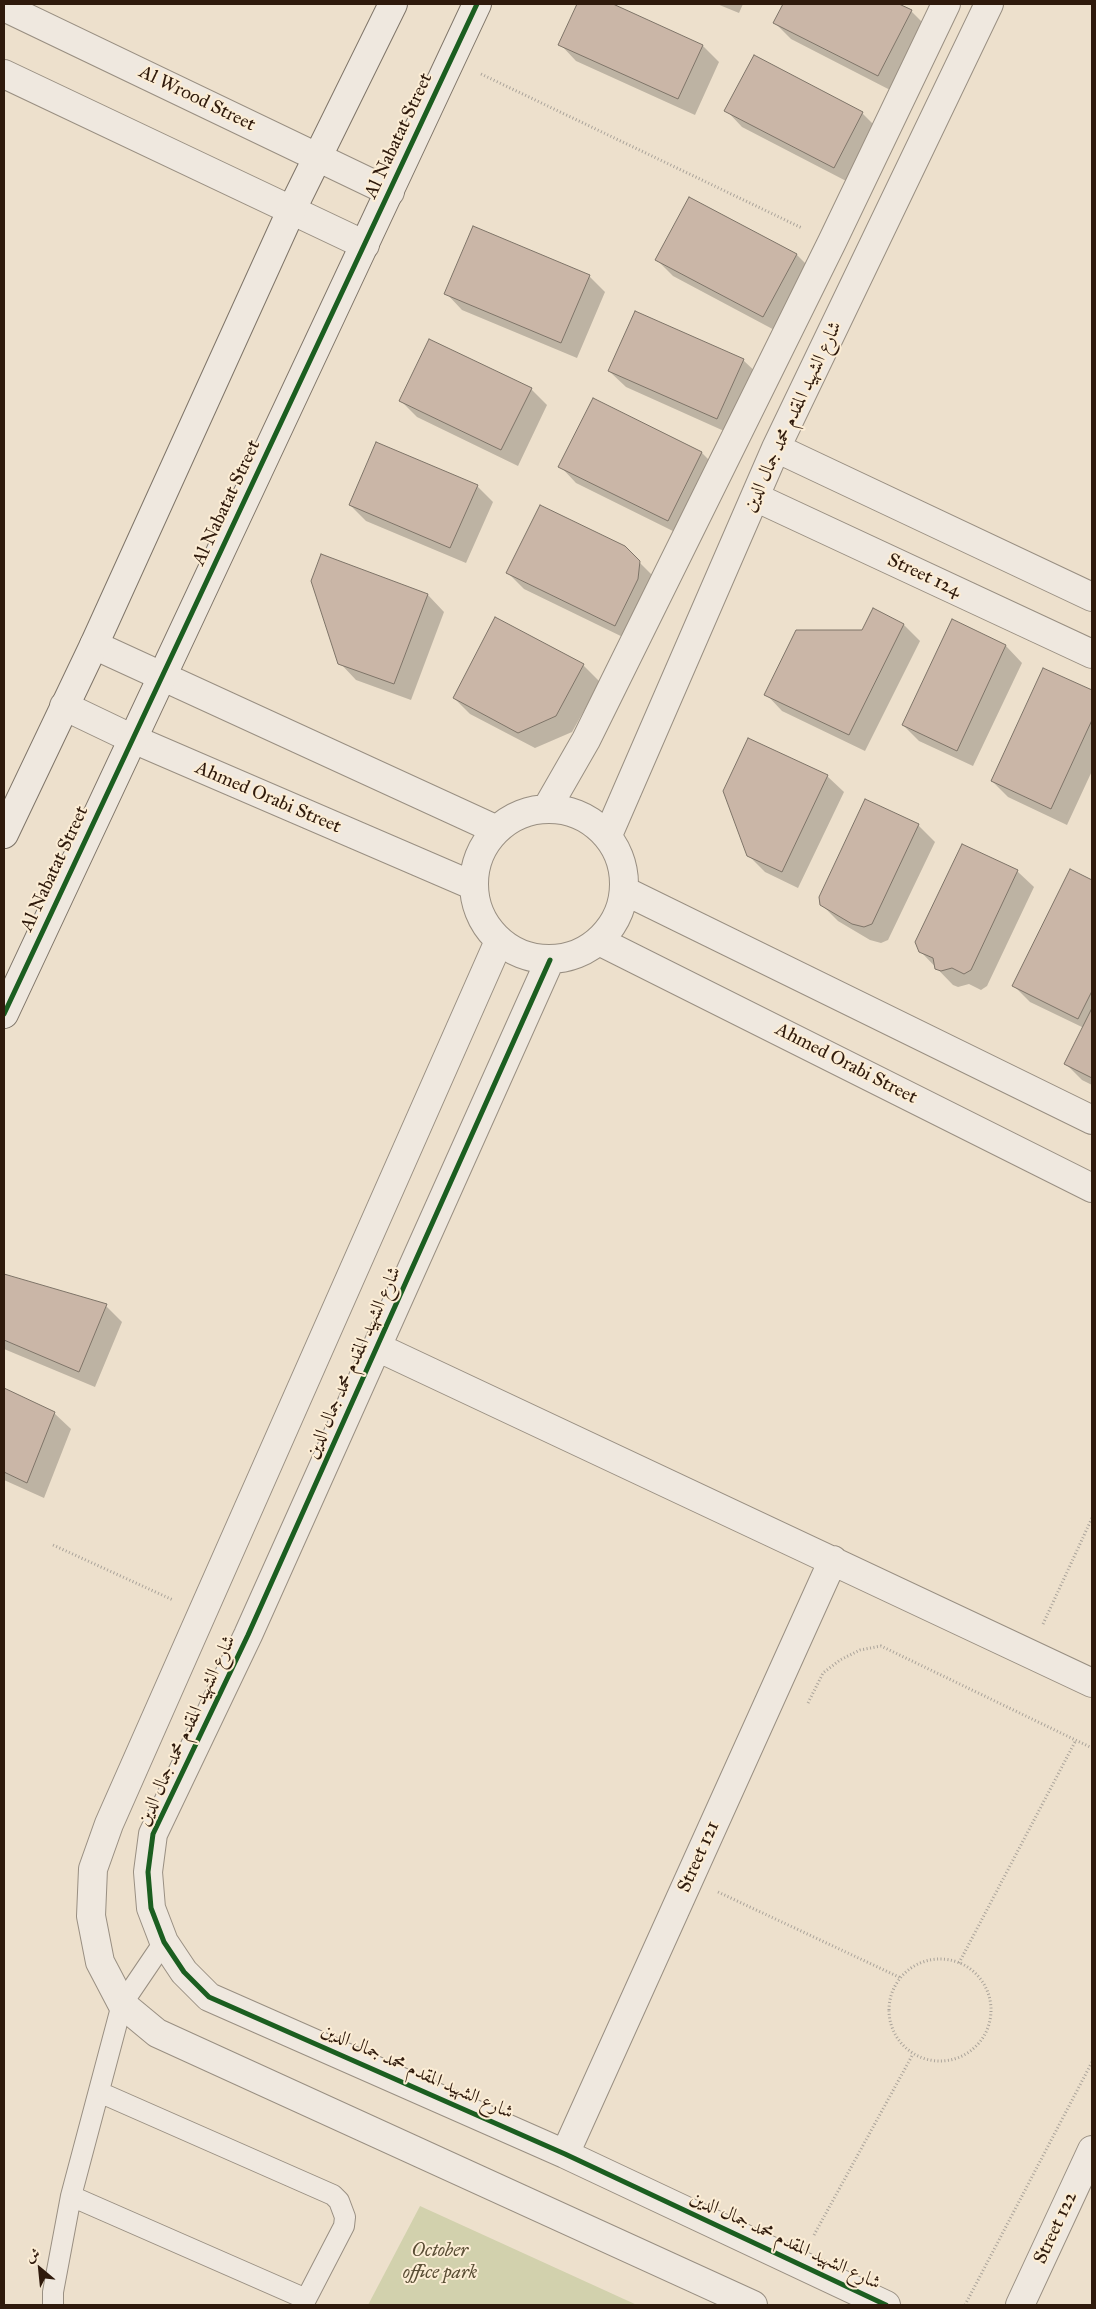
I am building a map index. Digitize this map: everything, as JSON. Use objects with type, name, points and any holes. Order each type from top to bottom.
[{"type":"street","points":[[4,834],[94,645],[291,211],[393,4]]},
{"type":"street","name":"Al Nabatat Street","points":[[4,1014],[477,4]]},
{"type":"street","points":[[547,808],[586,740],[832,242],[946,4]]},
{"type":"street","name":"شارع الشهيد المقدم محمد جمال الدين","points":[[608,835],[776,448],[989,4]]},
{"type":"street","name":"Al Wrood Street","points":[[4,6],[390,192]]},
{"type":"street","points":[[4,74],[365,245]]},
{"type":"street","points":[[776,448],[1092,597]]},
{"type":"street","name":"Street 124","points":[[755,497],[1092,654]]},
{"type":"street","points":[[94,645],[161,678],[497,830]]},
{"type":"street","name":"Ahmed Orabi Street","points":[[64,706],[133,739],[474,886]]},
{"type":"street","points":[[547,808],[570,811],[584,817],[608,835],[618,852],[624,871],[625,891],[620,909],[612,926],[599,941],[576,954],[550,960],[532,958],[514,951],[499,941],[486,925],[477,907],[474,886],[476,865],[484,846],[497,830],[512,818],[547,808]]},
{"type":"street","points":[[625,891],[1092,1120]]},
{"type":"street","name":"شارع الشهيد المقدم محمد جمال الدين","points":[[499,941],[109,1824],[93,1869],[91,1916],[100,1962],[122,2004],[157,2034],[753,2305]]},
{"type":"street","name":"Ahmed Orabi Street","points":[[599,941],[1092,1188]]},
{"type":"street","name":"شارع الشهيد المقدم محمد جمال الدين","points":[[550,960],[248,1635],[153,1834],[148,1872],[152,1908],[164,1942],[184,1972],[209,1998],[565,2154],[886,2305]]},
{"type":"street","points":[[377,1347],[1030,1652],[1092,1683]]},
{"type":"street","name":"Street 121","points":[[565,2154],[833,1560]]},
{"type":"street","name":"Street 122","points":[[1020,2305],[1092,2150]]},
{"type":"lane","points":[[53,2305],[71,2196],[122,2004],[164,1942]]},
{"type":"lane","points":[[71,2196],[305,2302],[344,2226],[342,2208],[333,2195],[99,2092]]},
{"type":"path","points":[[451,60],[832,242]]},
{"type":"path","points":[[1030,1652],[1092,1518]]},
{"type":"path","points":[[53,1546],[201,1613]]},
{"type":"path","points":[[805,1708],[823,1673],[840,1660],[860,1650],[881,1646],[1092,1748]]},
{"type":"path","points":[[959,1963],[1076,1740]]},
{"type":"path","points":[[713,1890],[901,1978]]},
{"type":"path","points":[[938,1959],[959,1963],[979,1976],[991,1998],[991,2022],[979,2044],[960,2058],[936,2062],[913,2054],[898,2039],[890,2019],[891,1997],[901,1978],[917,1965],[938,1959]]},
{"type":"path","points":[[798,2264],[913,2054]]},
{"type":"path","points":[[965,2305],[1092,2062]]},
{"type":"green space","name":"October office park","points":[[420,2206],[637,2305],[368,2305]]},
{"type":"building","points":[[577,4],[613,4],[703,45],[678,99],[558,45]]},
{"type":"building","points":[[783,4],[899,4],[912,10],[878,76],[773,23]]},
{"type":"building","points":[[754,55],[863,112],[834,168],[724,111]]},
{"type":"building","points":[[689,197],[797,254],[763,317],[655,260]]},
{"type":"building","points":[[473,226],[590,275],[561,343],[444,294]]},
{"type":"building","points":[[635,311],[744,359],[717,419],[608,371]]},
{"type":"building","points":[[429,339],[532,388],[501,450],[399,401]]},
{"type":"building","points":[[593,398],[702,452],[668,521],[558,467]]},
{"type":"building","points":[[376,442],[478,485],[450,548],[349,505]]},
{"type":"building","points":[[540,505],[625,546],[640,561],[638,579],[615,626],[506,573]]},
{"type":"building","points":[[321,554],[428,594],[394,684],[338,664],[311,581]]},
{"type":"building","points":[[873,608],[904,624],[849,735],[764,695],[796,630],[862,630]]},
{"type":"building","points":[[495,617],[584,664],[556,716],[518,733],[453,698]]},
{"type":"building","points":[[952,619],[1006,645],[957,751],[902,725]]},
{"type":"building","points":[[1043,668],[1092,690],[1092,720],[1051,809],[991,781]]},
{"type":"building","points":[[748,738],[828,775],[782,872],[747,856],[723,791]]},
{"type":"building","points":[[865,799],[919,824],[872,924],[864,927],[852,924],[820,905],[819,897]]},
{"type":"building","points":[[962,844],[1018,870],[971,970],[964,974],[952,968],[941,971],[935,969],[933,958],[919,952],[915,942]]},
{"type":"building","points":[[1070,869],[1092,880],[1092,991],[1078,1019],[1012,986]]},
{"type":"building","points":[[1092,1008],[1092,1078],[1064,1064]]},
{"type":"building","points":[[4,1274],[107,1304],[79,1372],[4,1340]]},
{"type":"building","points":[[4,1388],[55,1412],[27,1483],[4,1472]]},
{"type":"cycle path","points":[[4,1014],[477,4]]},
{"type":"cycle path","points":[[550,960],[248,1635],[153,1834],[148,1872],[151,1908],[164,1942],[184,1972],[209,1997],[565,2154],[886,2305]]}]
